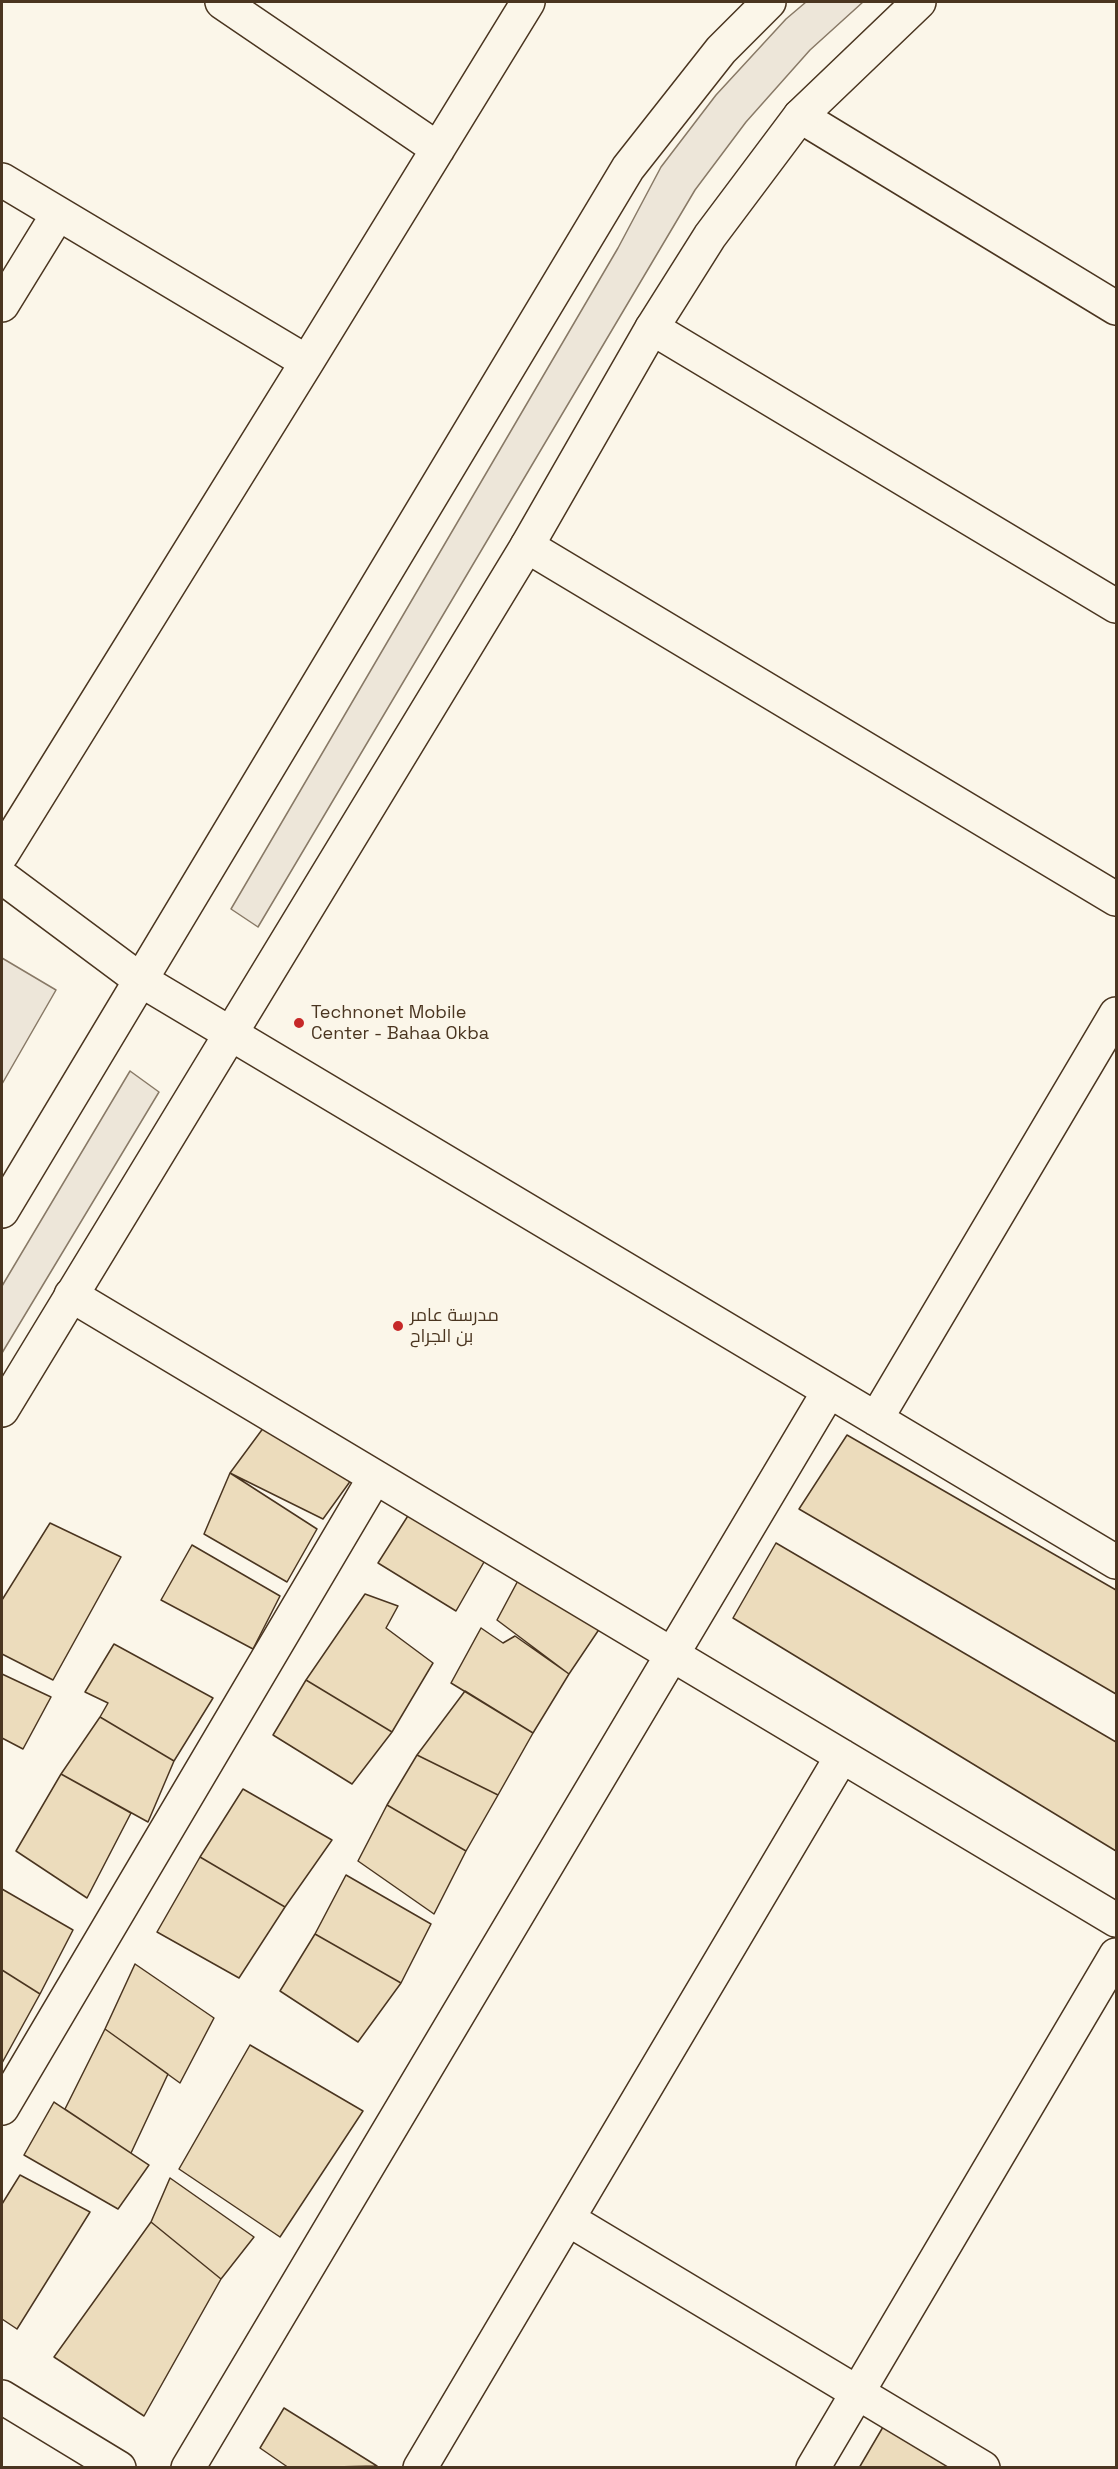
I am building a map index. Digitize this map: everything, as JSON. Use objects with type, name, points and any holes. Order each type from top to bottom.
[{"type":"street","points":[[222,2],[438,149]]},
{"type":"street","points":[[2,854],[528,2]]},
{"type":"street","points":[[2,1211],[139,979],[628,168],[721,50],[769,2]]},
{"type":"street","points":[[2,1410],[527,546],[652,328],[710,236],[800,116],[920,2]]},
{"type":"street","points":[[800,116],[1116,308]]},
{"type":"street","points":[[2,180],[307,362]]},
{"type":"street","points":[[2,305],[58,214]]},
{"type":"street","points":[[652,328],[1116,606]]},
{"type":"street","points":[[527,546],[1116,899]]},
{"type":"street","points":[[2,877],[139,979],[1116,1562]]},
{"type":"street","points":[[876,1419],[1116,1014]]},
{"type":"street","points":[[71,1295],[1116,1920]]},
{"type":"street","points":[[188,2468],[829,1390]]},
{"type":"street","points":[[2,2108],[375,1477]]},
{"type":"street","points":[[420,2468],[842,1756]]},
{"type":"street","points":[[813,2468],[1116,1955]]},
{"type":"street","points":[[568,2219],[983,2468]]},
{"type":"street","points":[[2,2397],[119,2468]]},
{"type":"shaded area","points":[[806,2],[863,2],[810,50],[746,122],[695,190],[258,927],[231,909],[618,248],[661,167],[716,95],[786,19]]},
{"type":"shaded area","points":[[2,958],[56,990],[2,1084]]},
{"type":"shaded area","points":[[130,1071],[159,1092],[2,1353],[2,1286]]},
{"type":"building","points":[[264,1427],[354,1476],[323,1519],[230,1473]]},
{"type":"building","points":[[847,1435],[1116,1590],[1116,1694],[799,1509]]},
{"type":"building","points":[[230,1473],[317,1529],[287,1582],[204,1534]]},
{"type":"building","points":[[411,1511],[488,1555],[456,1611],[378,1563]]},
{"type":"building","points":[[50,1523],[121,1557],[53,1680],[2,1654],[2,1600]]},
{"type":"building","points":[[776,1543],[1116,1742],[1116,1851],[733,1618]]},
{"type":"building","points":[[192,1545],[280,1596],[253,1649],[161,1600]]},
{"type":"building","points":[[521,1575],[602,1625],[569,1674],[497,1620]]},
{"type":"building","points":[[365,1594],[398,1606],[386,1628],[433,1663],[392,1732],[306,1680]]},
{"type":"building","points":[[481,1628],[503,1643],[515,1636],[569,1674],[533,1733],[451,1683]]},
{"type":"building","points":[[114,1644],[213,1698],[174,1761],[100,1717],[108,1703],[85,1692]]},
{"type":"building","points":[[2,1674],[51,1697],[23,1749],[2,1738]]},
{"type":"building","points":[[306,1680],[392,1732],[352,1784],[273,1735]]},
{"type":"building","points":[[465,1691],[533,1733],[498,1795],[417,1755]]},
{"type":"building","points":[[100,1717],[174,1761],[148,1822],[61,1774]]},
{"type":"building","points":[[417,1755],[498,1795],[466,1851],[387,1805]]},
{"type":"building","points":[[61,1774],[131,1813],[87,1898],[16,1851]]},
{"type":"building","points":[[243,1789],[332,1840],[285,1907],[200,1857]]},
{"type":"building","points":[[387,1805],[466,1851],[434,1914],[358,1861]]},
{"type":"building","points":[[200,1857],[285,1907],[239,1978],[157,1932]]},
{"type":"building","points":[[346,1875],[431,1924],[401,1983],[315,1934]]},
{"type":"building","points":[[2,1889],[73,1930],[40,1994],[2,1970]]},
{"type":"building","points":[[315,1934],[401,1983],[358,2042],[280,1991]]},
{"type":"building","points":[[135,1964],[214,2018],[180,2083],[105,2029]]},
{"type":"building","points":[[2,1970],[40,1994],[2,2063]]},
{"type":"building","points":[[105,2029],[168,2074],[131,2153],[65,2109]]},
{"type":"building","points":[[250,2045],[363,2111],[280,2237],[179,2169]]},
{"type":"building","points":[[54,2102],[149,2165],[118,2209],[24,2155]]},
{"type":"building","points":[[20,2175],[90,2212],[17,2329],[2,2319],[2,2204]]},
{"type":"building","points":[[170,2178],[254,2237],[221,2279],[151,2222]]},
{"type":"building","points":[[151,2222],[221,2279],[144,2416],[54,2357]]},
{"type":"building","points":[[284,2408],[377,2466],[289,2468],[260,2448]]},
{"type":"building","points":[[883,2427],[953,2468],[859,2468]]},
{"type":"place","name":"Technonet Mobile Center - Bahaa Okba","points":[[299,1023]]},
{"type":"place","name":"مدرسة عامر بن الجراح","points":[[398,1326]]}]
